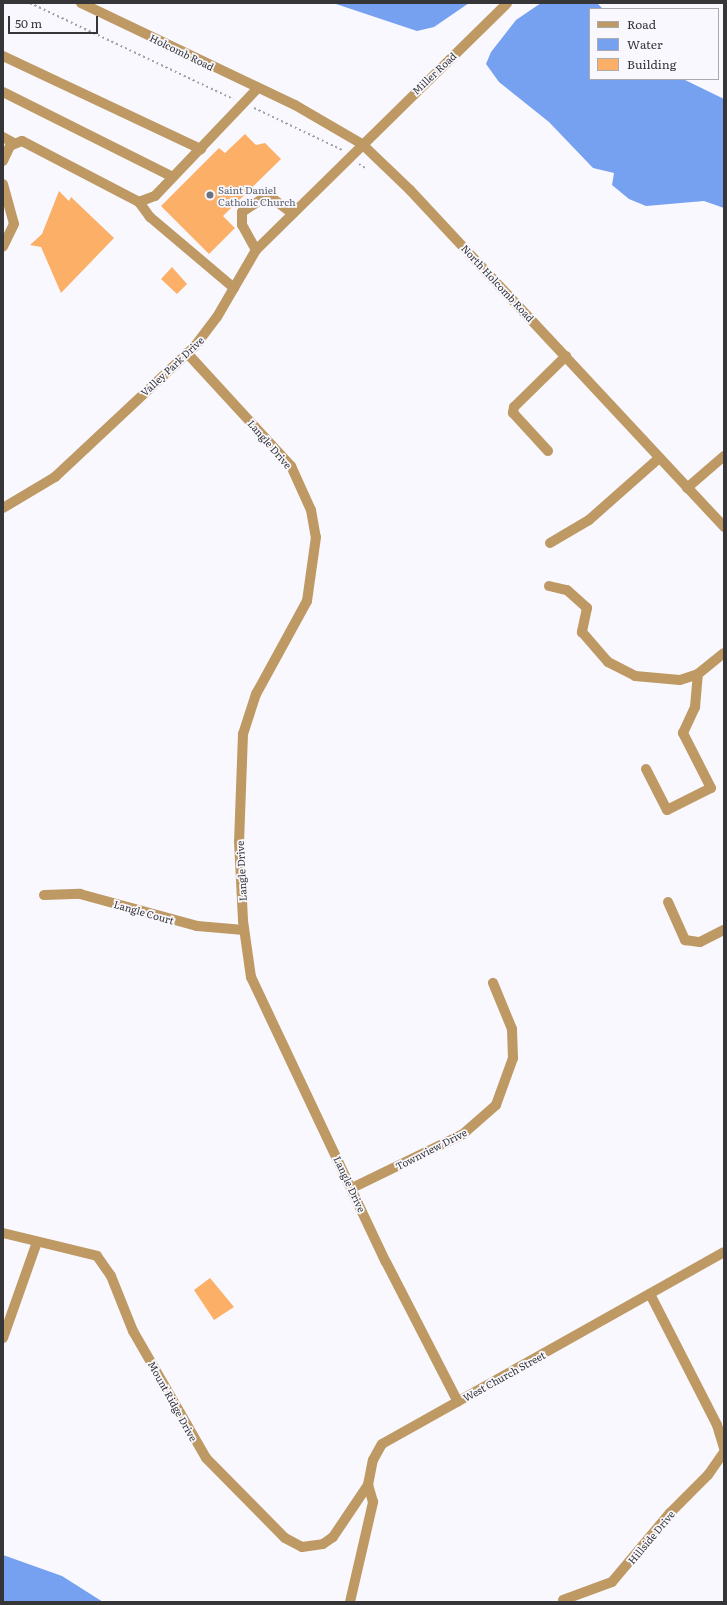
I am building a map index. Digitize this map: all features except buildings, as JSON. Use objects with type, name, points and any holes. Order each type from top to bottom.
[{"type":"street","name":"Holcomb Road","points":[[81,3],[240,80]]},
{"type":"street","name":"Miller Road","points":[[362,144],[507,3]]},
{"type":"street","points":[[3,56],[201,149]]},
{"type":"street","name":"North Holcomb Road","points":[[240,80],[295,105],[362,144],[410,190],[724,527]]},
{"type":"street","points":[[139,202],[155,196],[246,105],[258,88]]},
{"type":"street","points":[[3,92],[173,177]]},
{"type":"street","points":[[3,138],[14,143],[22,142],[139,202],[150,217],[234,288]]},
{"type":"street","points":[[3,162],[14,143]]},
{"type":"street","name":"Valley Park Drive","points":[[3,508],[55,477],[187,353],[205,334],[256,250],[362,144]]},
{"type":"street","points":[[3,184],[14,224],[3,247]]},
{"type":"street","points":[[256,250],[242,224],[242,212],[268,195],[293,214]]},
{"type":"street","points":[[3,213],[13,218]]},
{"type":"street","name":"Langle Drive","points":[[187,353],[291,466],[311,510],[316,537],[307,601],[256,694],[243,734],[239,841],[244,930],[251,977],[260,1002],[458,1402]]},
{"type":"street","points":[[548,451],[513,413],[514,407],[566,356]]},
{"type":"street","points":[[687,488],[724,456]]},
{"type":"street","points":[[550,543],[589,520],[659,458]]},
{"type":"street","points":[[549,586],[568,590],[587,608],[582,632],[608,662],[635,676],[680,680],[698,674],[724,654]]},
{"type":"street","points":[[646,769],[666,810],[712,788],[684,733],[695,707],[698,674]]},
{"type":"street","name":"Langle Court","points":[[44,895],[80,894],[197,926],[244,930]]},
{"type":"street","points":[[668,902],[685,940],[700,942],[724,930]]},
{"type":"street","name":"Townview Drive","points":[[352,1188],[463,1134],[496,1105],[513,1058],[512,1029],[493,982]]},
{"type":"street","points":[[3,1233],[37,1242],[3,1338]]},
{"type":"street","name":"Mount Ridge Drive","points":[[37,1242],[97,1256],[107,1267],[133,1331],[206,1458],[285,1538],[302,1547],[329,1540]]},
{"type":"street","name":"West Church Street","points":[[329,1540],[368,1485],[373,1460],[382,1444],[724,1252]]},
{"type":"street","points":[[650,1294],[717,1425],[724,1448]]},
{"type":"street","name":"Hillside Drive","points":[[563,1600],[612,1582],[708,1475],[724,1452]]},
{"type":"street","points":[[350,1602],[373,1502],[368,1485]]},
{"type":"path","points":[[30,3],[246,105],[334,144]]},
{"type":"water","points":[[333,3],[469,3],[434,27],[417,31]]},
{"type":"water","points":[[541,3],[597,3],[602,8],[589,8],[589,80],[685,80],[724,99],[724,208],[704,201],[646,206],[629,199],[612,185],[614,173],[593,168],[549,122],[499,82],[486,64],[491,52],[516,20]]},
{"type":"water","points":[[3,1555],[62,1576],[103,1602],[3,1602]]},
{"type":"place","name":"Saint Daniel Catholic Church","points":[[210,195]]}]
